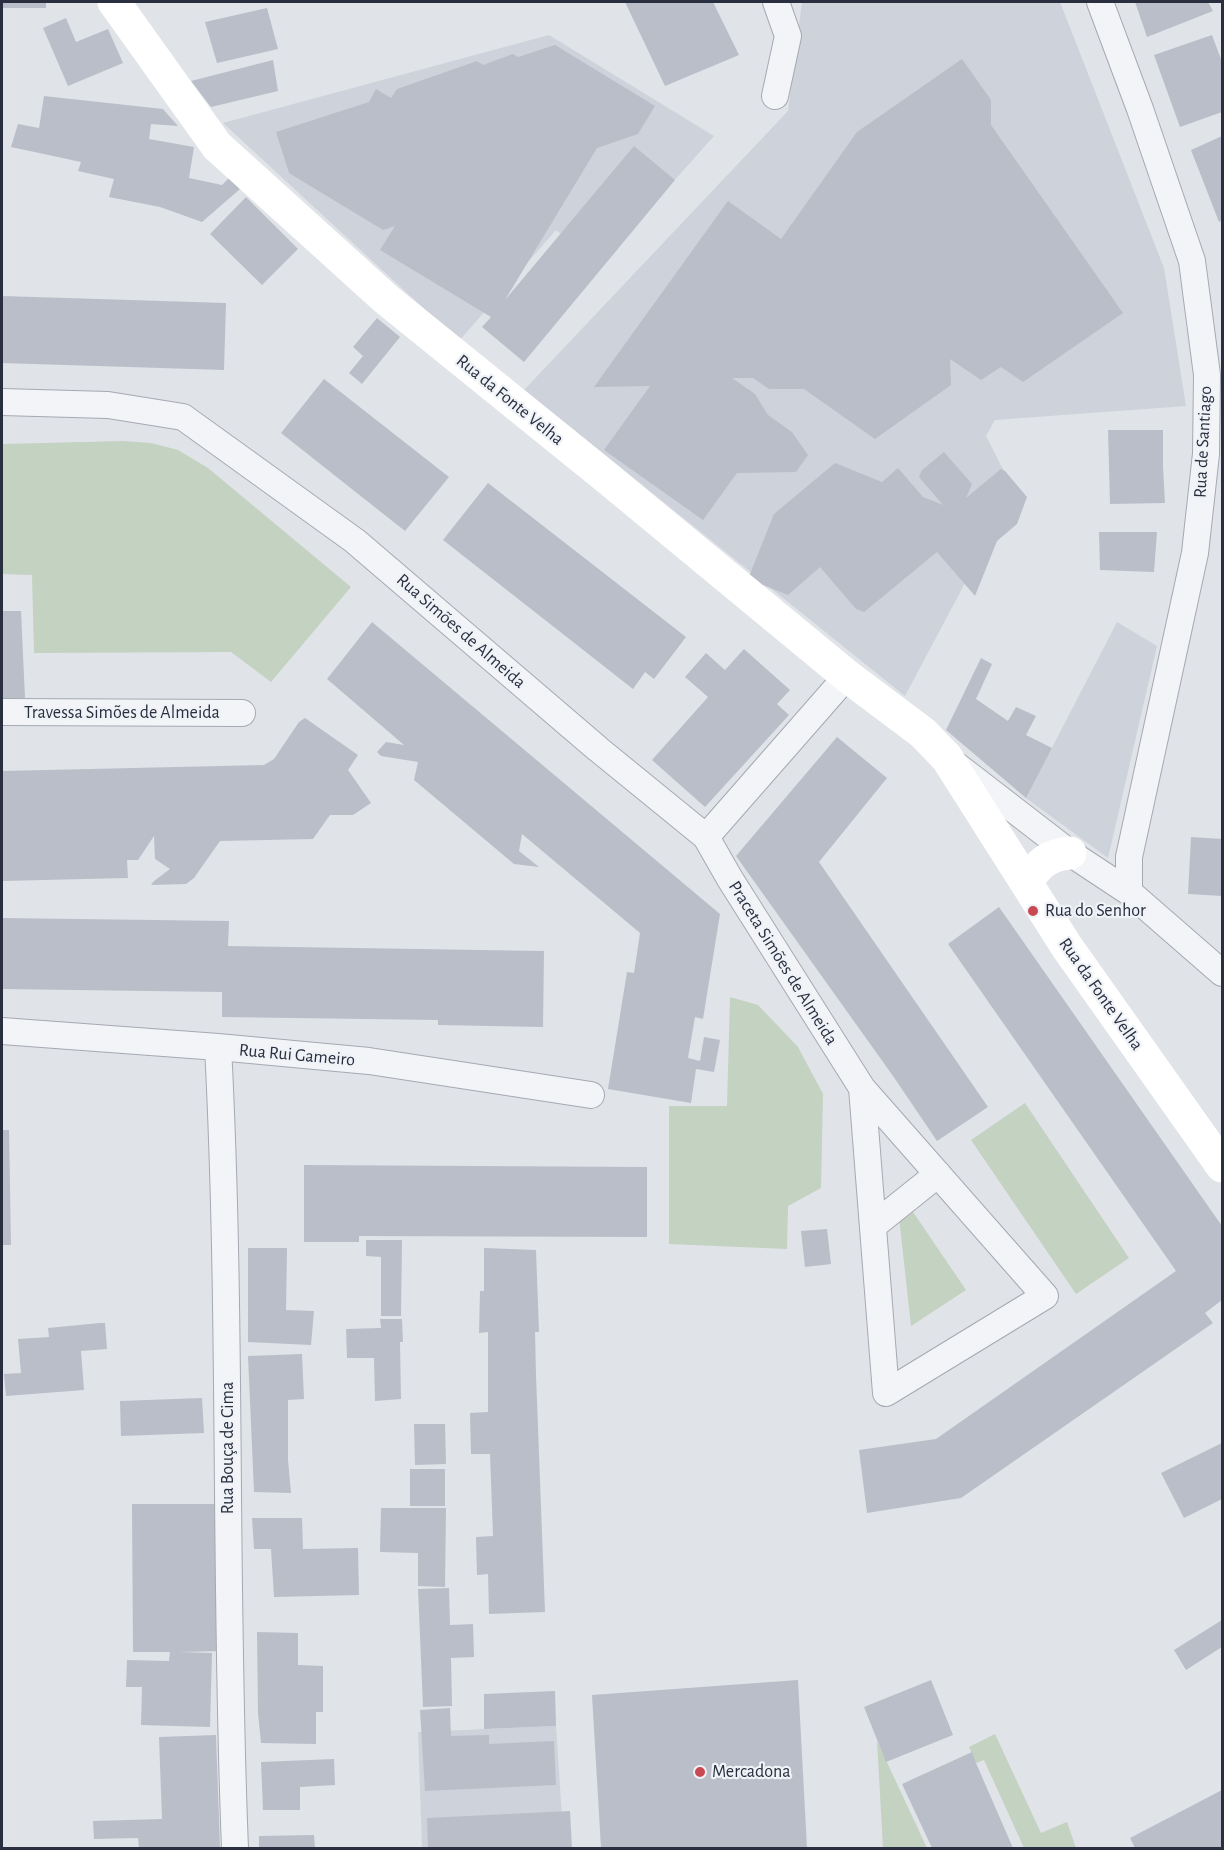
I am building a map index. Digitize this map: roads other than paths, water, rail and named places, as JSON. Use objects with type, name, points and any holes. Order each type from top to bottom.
[{"type":"street","name":"Rua da Fonte Velha","points":[[114,2],[217,146],[386,299],[847,676],[923,733],[947,758],[1070,853],[1129,892]]},
{"type":"street","points":[[775,96],[788,36],[779,2]]},
{"type":"street","name":"Rua de Santiago","points":[[1100,2],[1140,109],[1192,261],[1215,375],[1195,553],[1129,857],[1129,892]]},
{"type":"street","name":"Rua Simões de Almeida","points":[[2,402],[108,405],[183,417],[355,541],[598,749],[706,837]]},
{"type":"street","points":[[706,837],[847,676]]},
{"type":"street","name":"Travessa Simões de Almeida","points":[[2,712],[242,713]]},
{"type":"street","name":"Rua da Fonte Velha","points":[[947,758],[1067,947],[1222,1166]]},
{"type":"street","name":"Praceta Simões de Almeida","points":[[706,837],[862,1088],[1045,1296],[886,1393],[862,1088]]},
{"type":"street","points":[[1026,882],[1044,861],[1056,854],[1070,853]]},
{"type":"street","points":[[1129,892],[1222,973]]},
{"type":"street","name":"Rua Rui Gameiro","points":[[2,1031],[369,1061],[591,1095]]},
{"type":"street","name":"Rua Bouça de Cima","points":[[218,1047],[222,1117],[227,1342],[228,1581],[235,1848]]},
{"type":"street","points":[[873,1226],[938,1174]]},
{"type":"place","name":"Rua do Senhor","points":[[1033,911]]},
{"type":"place","name":"Mercadona","points":[[700,1772]]}]
